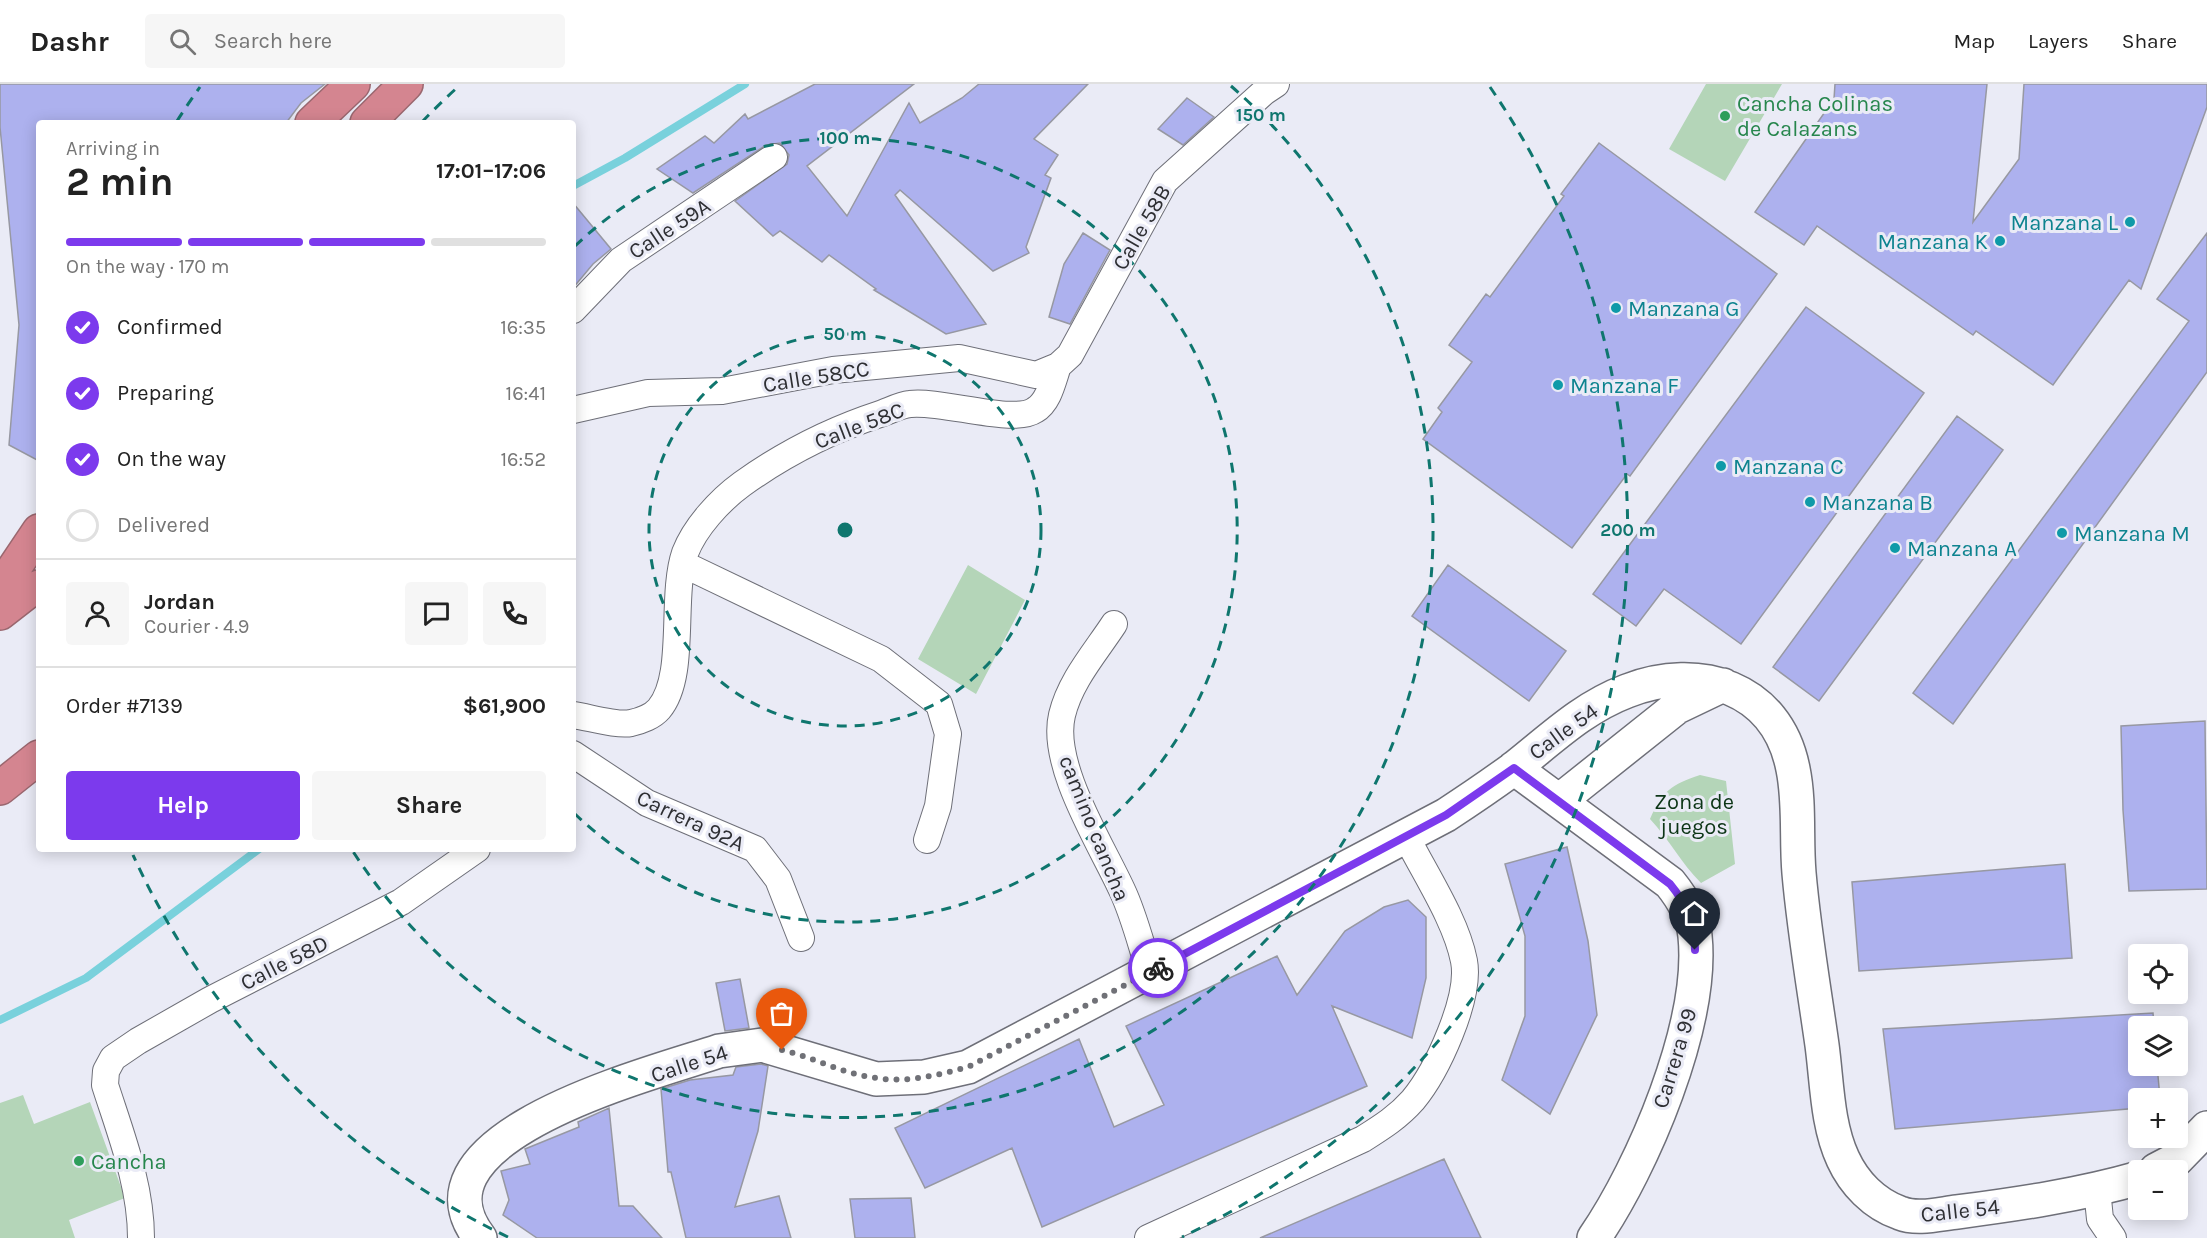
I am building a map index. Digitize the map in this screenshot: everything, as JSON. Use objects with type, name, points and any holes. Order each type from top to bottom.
[{"type":"highway","points":[[315,120],[353,84]]},
{"type":"highway","points":[[370,120],[406,84]]},
{"type":"highway","points":[[0,589],[36,535]]},
{"type":"highway","points":[[0,613],[27,592],[36,588]]},
{"type":"highway","points":[[0,788],[36,759]]},
{"type":"street","name":"Calle 58B","points":[[1058,366],[1070,355],[1165,182],[1264,92],[1276,84]]},
{"type":"street","name":"Calle 59A","points":[[576,307],[621,260],[774,157]]},
{"type":"street","name":"Calle 58CC","points":[[576,409],[648,393],[722,391],[833,370],[959,358],[1036,375],[1058,366]]},
{"type":"street","name":"Calle 58C","points":[[576,715],[628,724],[645,718],[659,709],[672,685],[677,592],[686,552],[712,510],[742,484],[809,442],[851,423],[910,404],[949,405],[1017,416],[1035,410],[1045,401],[1058,366]]},
{"type":"street","points":[[683,564],[881,659],[939,704],[948,734],[938,806],[927,840]]},
{"type":"street","name":"camino cancha","points":[[1113,624],[1070,689],[1062,716],[1060,734],[1068,774],[1099,846],[1122,891],[1150,972]]},
{"type":"street","name":"Calle 54","points":[[480,1238],[470,1226],[465,1211],[464,1195],[475,1167],[504,1140],[565,1104],[719,1051],[762,1045],[876,1078],[905,1079],[968,1067],[1446,815],[1514,768],[1584,712],[1625,691],[1650,683],[1696,679],[1723,685],[1745,695],[1768,712],[1780,731],[1793,768],[1799,873],[1831,1118],[1838,1147],[1853,1178],[1862,1189],[1890,1209],[1904,1215],[1922,1216],[1995,1207],[2097,1190],[2128,1181]]},
{"type":"street","points":[[1559,801],[1677,707],[1723,685]]},
{"type":"street","name":"Carrera 92A","points":[[576,756],[647,803],[755,849],[778,879],[801,938]]},
{"type":"street","name":"Carrera 99","points":[[1514,768],[1670,884],[1681,897],[1690,915],[1695,935],[1693,995],[1669,1082],[1640,1155],[1606,1221],[1594,1238]]},
{"type":"street","points":[[1148,1238],[1363,1139],[1392,1121],[1414,1098],[1450,1031],[1462,992],[1464,963],[1458,937],[1406,836]]},
{"type":"street","name":"Calle 58D","points":[[141,1238],[141,1212],[132,1170],[105,1085],[106,1071],[113,1058],[210,1000],[401,902],[473,852]]},
{"type":"street","points":[[2175,1160],[2207,1128]]},
{"type":"street","points":[[2097,1190],[2100,1219],[2113,1238]]},
{"type":"green space","name":"Cancha Colinas de Calazans","points":[[1706,84],[1782,84],[1725,181],[1669,149]]},
{"type":"green space","points":[[968,565],[1025,600],[976,694],[918,659]]},
{"type":"green space","name":"Zona de juegos","points":[[1700,775],[1726,781],[1735,864],[1701,883],[1650,819],[1659,801],[1669,790]]},
{"type":"green space","points":[[23,1095],[34,1124],[90,1102],[125,1198],[69,1220],[75,1238],[0,1238],[0,1103]]},
{"type":"building","points":[[0,84],[325,84],[301,103],[288,120],[36,120],[36,459],[9,445],[19,325],[0,127]]},
{"type":"building","points":[[815,84],[914,84],[807,166],[847,216],[909,103],[920,123],[962,98],[979,84],[1088,84],[1034,139],[1058,155],[1045,175],[1051,178],[1026,247],[1029,253],[993,271],[900,190],[895,195],[986,324],[946,334],[874,290],[876,289],[829,255],[822,262],[780,231],[773,236],[735,201],[787,164],[789,155],[780,143],[766,145],[693,193],[657,169],[705,136],[714,143],[745,114],[748,119]]},
{"type":"building","points":[[1835,84],[1987,84],[1973,222],[2019,159],[2024,84],[2207,84],[2207,107],[2141,289],[2129,280],[2053,385],[1976,331],[1973,335],[1817,226],[1804,245],[1755,212],[1834,99]]},
{"type":"building","points":[[1187,98],[1214,117],[1183,145],[1158,129]]},
{"type":"building","points":[[1599,143],[1777,274],[1630,476],[1627,474],[1572,548],[1423,439],[1442,412],[1438,408],[1472,362],[1449,345],[1486,294],[1490,297],[1564,196],[1561,194]]},
{"type":"building","points":[[576,207],[611,249],[593,264],[576,284]]},
{"type":"building","points":[[1083,233],[1110,250],[1070,324],[1049,317],[1064,264]]},
{"type":"building","name":"Manzana M","points":[[2207,233],[2207,372],[1953,724],[1913,693],[2189,321],[2157,299]]},
{"type":"building","points":[[1806,307],[1924,393],[1741,644],[1664,589],[1636,626],[1593,594]]},
{"type":"building","name":"Manzana A","points":[[1957,416],[2003,450],[1819,701],[1773,667]]},
{"type":"building","points":[[1448,565],[1566,651],[1529,701],[1412,616]]},
{"type":"building","points":[[2205,721],[2207,889],[2129,891],[2123,810],[2121,726]]},
{"type":"building","points":[[1567,847],[1588,941],[1597,1015],[1550,1114],[1502,1080],[1525,1016],[1525,936],[1505,864]]},
{"type":"building","points":[[2065,864],[2072,958],[1859,971],[1852,882]]},
{"type":"building","points":[[1408,900],[1426,917],[1426,978],[1412,1038],[1332,1006],[1367,1086],[1042,1227],[1012,1148],[925,1188],[895,1128],[1079,1039],[1114,1127],[1164,1105],[1126,1026],[1277,956],[1297,995],[1345,931],[1384,907]]},
{"type":"building","points":[[740,979],[749,1028],[725,1031],[716,983]]},
{"type":"building","points":[[2153,1013],[2153,1016],[2128,1016],[2128,1076],[2158,1076],[2159,1088],[2128,1088],[2128,1109],[1895,1129],[1883,1029]]},
{"type":"building","points":[[761,1064],[768,1066],[758,1131],[735,1207],[779,1196],[791,1238],[686,1238],[671,1172],[668,1172],[661,1089],[690,1080],[733,1075],[736,1067]]},
{"type":"building","points":[[609,1108],[619,1206],[633,1206],[662,1238],[537,1238],[503,1215],[509,1200],[501,1171],[530,1164],[525,1149],[579,1127],[578,1122]]},
{"type":"building","points":[[1444,1159],[1481,1238],[1260,1238]]},
{"type":"building","points":[[911,1198],[915,1238],[855,1238],[850,1199]]},
{"type":"waterway","points":[[576,184],[625,158],[745,84]]},
{"type":"waterway","points":[[0,1020],[86,978],[255,852]]},
{"type":"way so far","points":[[782,1050],[855,1074],[876,1078],[905,1079],[944,1073],[968,1067],[1158,968]]},
{"type":"place","name":"Cancha Colinas de Calazans","points":[[1725,116]]},
{"type":"place","name":"Manzana L","points":[[2130,222]]},
{"type":"place","name":"Manzana K","points":[[2000,241]]},
{"type":"place","name":"Manzana G","points":[[1616,308]]},
{"type":"place","name":"Manzana F","points":[[1558,385]]},
{"type":"place","name":"Manzana C","points":[[1721,466]]},
{"type":"place","name":"Manzana B","points":[[1810,502]]},
{"type":"place","name":"Manzana M","points":[[2062,533]]},
{"type":"place","name":"Manzana A","points":[[1895,548]]},
{"type":"place","name":"Cancha","points":[[79,1161]]},
{"type":"route","points":[[1158,968],[1446,815],[1514,768],[1670,884],[1681,897],[1690,915],[1695,935],[1695,950]]}]
